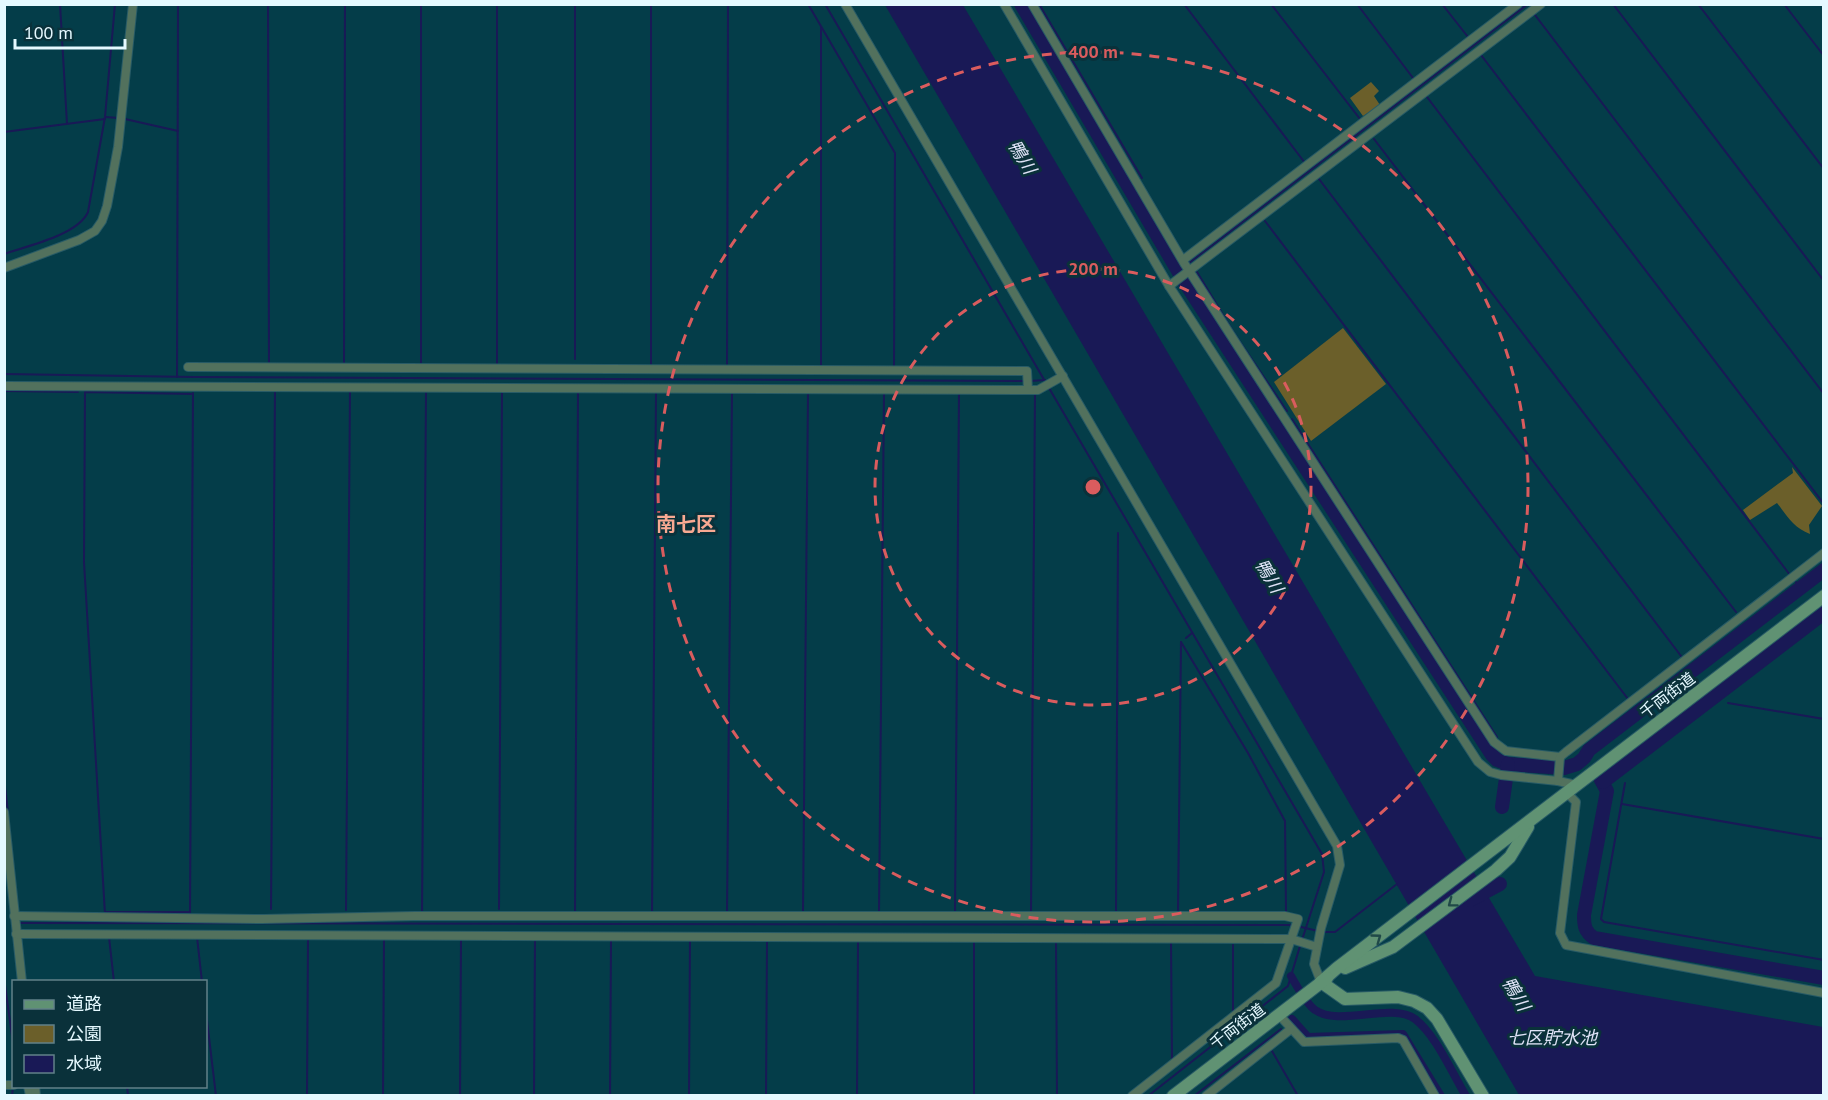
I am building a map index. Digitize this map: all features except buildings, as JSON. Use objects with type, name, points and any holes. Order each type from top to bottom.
[{"type":"street","points":[[4,268],[88,236],[102,220],[110,195],[118,147],[133,4]]},
{"type":"street","points":[[845,4],[1337,846],[1340,865],[1321,931],[1313,946],[1316,986],[1345,999],[1398,997],[1414,1001],[1427,1008],[1437,1019],[1483,1095]]},
{"type":"street","points":[[1004,4],[1169,286],[1478,762],[1490,772],[1506,775],[1558,777],[1571,789],[1576,802],[1560,933],[1566,945],[1824,993]]},
{"type":"street","points":[[1032,4],[1185,270],[1494,742],[1506,750],[1560,759]]},
{"type":"street","points":[[1169,286],[1185,270],[1518,4]]},
{"type":"street","points":[[1185,270],[1540,4]]},
{"type":"street","points":[[188,367],[1027,371],[1028,383]]},
{"type":"street","points":[[4,386],[1028,383],[1040,388],[1061,377]]},
{"type":"street","points":[[1558,777],[1560,759],[1824,553]]},
{"type":"street","name":"千両街道","points":[[1316,986],[1336,968],[1401,921],[1824,596]]},
{"type":"street","points":[[4,812],[22,980]]},
{"type":"street","name":"千両街道","points":[[1173,1095],[1316,986],[1342,969],[1393,947],[1496,870],[1510,857],[1532,820]]},
{"type":"street","points":[[14,916],[264,919],[414,916],[1289,916],[1298,919],[1293,940],[1276,983],[1132,1095]]},
{"type":"street","points":[[16,934],[1293,940],[1313,946]]},
{"type":"street","points":[[1279,1014],[1304,1042],[1398,1038],[1403,1040],[1436,1095]]},
{"type":"street","points":[[1206,1095],[1291,1029]]},
{"type":"green space","points":[[1371,82],[1379,91],[1374,96],[1380,105],[1363,116],[1350,98]]},
{"type":"green space","points":[[1343,328],[1386,384],[1311,441],[1274,382]]},
{"type":"green space","points":[[1792,467],[1822,506],[1809,525],[1810,534],[1795,525],[1777,503],[1750,520],[1743,510],[1793,473]]},
{"type":"water","points":[[885,5],[963,5],[1535,976],[1823,1027],[1823,1095],[1519,1095]]},
{"type":"waterway","points":[[60,4],[67,124]]},
{"type":"waterway","points":[[4,254],[63,233],[74,227],[88,212],[105,117],[115,4]]},
{"type":"waterway","points":[[177,377],[178,4]]},
{"type":"waterway","points":[[268,4],[269,365]]},
{"type":"waterway","points":[[344,365],[345,4]]},
{"type":"waterway","points":[[421,4],[421,365]]},
{"type":"waterway","points":[[497,4],[497,364]]},
{"type":"waterway","points":[[575,4],[575,359]]},
{"type":"waterway","points":[[651,4],[651,366]]},
{"type":"waterway","points":[[727,364],[728,4]]},
{"type":"waterway","points":[[808,4],[895,153],[894,368]]},
{"type":"waterway","points":[[825,4],[1046,383]]},
{"type":"waterway","points":[[1021,4],[1184,281],[1497,760],[1508,764],[1564,768],[1577,764],[1589,750],[1824,570]]},
{"type":"waterway","points":[[1039,4],[1142,178]]},
{"type":"waterway","points":[[1184,4],[1305,163]]},
{"type":"waterway","points":[[1271,4],[1360,119]]},
{"type":"waterway","points":[[1357,4],[1413,78]]},
{"type":"waterway","points":[[1442,4],[1468,37]]},
{"type":"waterway","points":[[1189,263],[1528,4]]},
{"type":"waterway","points":[[1613,4],[1824,281]]},
{"type":"waterway","points":[[1698,4],[1824,169]]},
{"type":"waterway","points":[[1784,4],[1824,56]]},
{"type":"waterway","points":[[1535,15],[1824,394]]},
{"type":"waterway","points":[[821,28],[821,367]]},
{"type":"waterway","points":[[1481,55],[1824,504]]},
{"type":"waterway","points":[[1427,97],[1790,575]]},
{"type":"waterway","points":[[105,117],[119,118]]},
{"type":"waterway","points":[[4,132],[105,119]]},
{"type":"waterway","points":[[125,119],[178,131]]},
{"type":"waterway","points":[[1374,139],[1736,612]]},
{"type":"waterway","points":[[1319,179],[1681,656]]},
{"type":"waterway","points":[[1265,221],[1628,699]]},
{"type":"waterway","points":[[1178,271],[1184,266]]},
{"type":"waterway","points":[[1197,272],[1234,333],[1287,411]]},
{"type":"waterway","points":[[4,374],[1024,381]]},
{"type":"waterway","points":[[1030,381],[1045,380]]},
{"type":"waterway","points":[[1049,388],[1322,854],[1324,872],[1302,940]]},
{"type":"waterway","points":[[4,391],[78,392]]},
{"type":"waterway","points":[[105,914],[84,562],[85,392],[193,394]]},
{"type":"waterway","points":[[271,909],[275,392]]},
{"type":"waterway","points":[[346,910],[350,392]]},
{"type":"waterway","points":[[499,909],[502,392]]},
{"type":"waterway","points":[[190,913],[193,393]]},
{"type":"waterway","points":[[422,914],[426,393]]},
{"type":"waterway","points":[[575,911],[578,393]]},
{"type":"waterway","points":[[652,913],[656,393]]},
{"type":"waterway","points":[[727,913],[732,393]]},
{"type":"waterway","points":[[803,911],[808,394]]},
{"type":"waterway","points":[[879,912],[884,394]]},
{"type":"waterway","points":[[955,912],[959,394]]},
{"type":"waterway","points":[[1031,912],[1035,395]]},
{"type":"waterway","points":[[1292,419],[1497,737]]},
{"type":"waterway","points":[[1116,911],[1118,533]]},
{"type":"waterway","points":[[1796,582],[1800,588]]},
{"type":"waterway","points":[[1603,782],[1824,613]]},
{"type":"waterway","points":[[1186,638],[1192,633]]},
{"type":"waterway","points":[[1181,642],[1248,753],[1285,821],[1286,912]]},
{"type":"waterway","points":[[1178,912],[1181,642]]},
{"type":"waterway","points":[[1690,667],[1693,671]]},
{"type":"waterway","points":[[1728,703],[1824,719]]},
{"type":"waterway","points":[[1507,758],[1508,764]]},
{"type":"waterway","points":[[1502,807],[1508,764]]},
{"type":"waterway","points":[[4,778],[8,812]]},
{"type":"waterway","points":[[1601,780],[1607,791],[1584,915],[1584,922],[1591,936],[1824,978]]},
{"type":"waterway","points":[[1625,783],[1601,919],[1604,922],[1824,960]]},
{"type":"waterway","points":[[1622,804],[1824,839]]},
{"type":"waterway","points":[[1323,932],[1335,932],[1397,884]]},
{"type":"waterway","points":[[1470,900],[1500,884]]},
{"type":"waterway","points":[[105,912],[189,912]]},
{"type":"waterway","points":[[20,923],[1290,925]]},
{"type":"waterway","points":[[1301,927],[1318,931]]},
{"type":"waterway","points":[[109,937],[114,980]]},
{"type":"waterway","points":[[197,937],[202,980]]},
{"type":"waterway","points":[[307,1096],[308,938]]},
{"type":"waterway","points":[[383,1096],[384,939]]},
{"type":"waterway","points":[[460,1096],[461,940]]},
{"type":"waterway","points":[[534,1096],[535,941]]},
{"type":"waterway","points":[[610,1096],[611,941]]},
{"type":"waterway","points":[[689,1096],[690,941]]},
{"type":"waterway","points":[[766,1096],[767,942]]},
{"type":"waterway","points":[[974,942],[974,1096]]},
{"type":"waterway","points":[[857,1096],[858,943]]},
{"type":"waterway","points":[[1056,943],[1057,1096]]},
{"type":"waterway","points":[[1171,943],[1172,1060]]},
{"type":"waterway","points":[[1233,945],[1233,1012]]},
{"type":"waterway","points":[[1148,1096],[1288,986],[1300,946]]},
{"type":"waterway","points":[[1291,976],[1312,1007],[1325,1015],[1393,1013],[1405,1014],[1415,1019],[1437,1044],[1466,1096]]},
{"type":"waterway","points":[[4,978],[12,1036]]},
{"type":"waterway","points":[[207,1020],[216,1096]]},
{"type":"waterway","points":[[1291,1020],[1308,1037],[1403,1034],[1441,1096]]},
{"type":"waterway","points":[[1194,1096],[1281,1029]]},
{"type":"waterway","points":[[1272,1051],[1298,1096]]},
{"type":"waterway","points":[[12,1096],[13,1088]]},
{"type":"waterway","points":[[127,1088],[128,1096]]},
{"type":"district","name":"南七区","points":[[686,524]]},
{"type":"water label","name":"鴨川","points":[[1022,157]]},
{"type":"water label","name":"鴨川","points":[[1269,576]]},
{"type":"water label","name":"鴨川","points":[[1516,994]]},
{"type":"water label","name":"七区貯水池","points":[[1552,1038]]}]
